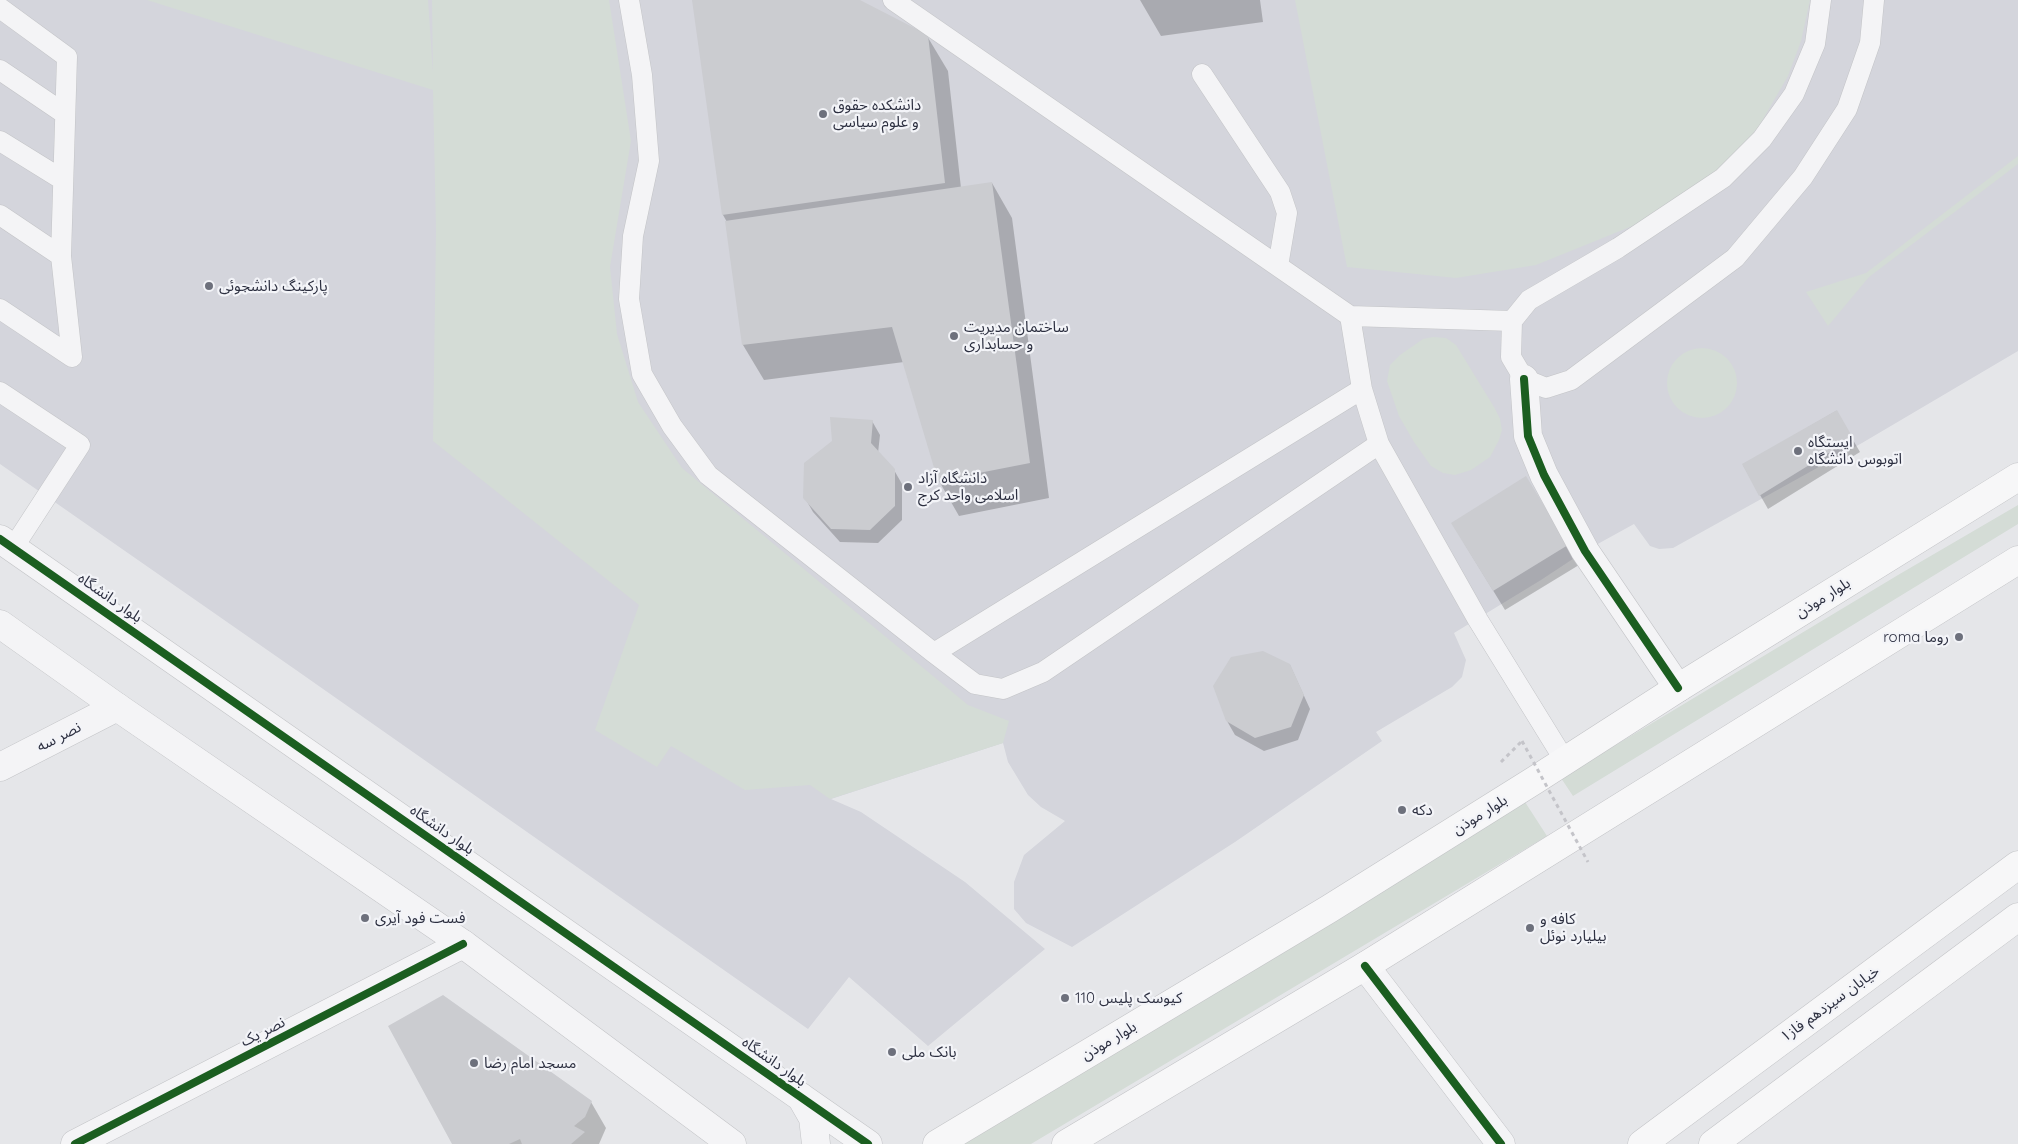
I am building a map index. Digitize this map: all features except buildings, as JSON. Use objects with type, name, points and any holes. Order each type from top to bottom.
[{"type":"main road","name":"بلوار موذن","points":[[937,1144],[1329,909],[1678,688],[2018,477]]},
{"type":"main road","points":[[1066,1144],[1365,966],[2018,560]]},
{"type":"main road","name":"خیابان سیزدهم فاز۱","points":[[1642,1144],[2018,865]]},
{"type":"main road","points":[[1713,1144],[2018,917]]},
{"type":"street","points":[[1524,379],[1528,436],[1544,475],[1585,552],[1678,688]]},
{"type":"street","name":"بلوار دانشگاه","points":[[6,543],[868,1144]]},
{"type":"street","points":[[0,624],[117,707],[463,944],[732,1144]]},
{"type":"street","name":"نصر سه","points":[[0,767],[117,707]]},
{"type":"street","name":"نصر یک","points":[[76,1144],[463,944]]},
{"type":"street","points":[[1365,966],[1501,1144]]},
{"type":"street","points":[[801,1097],[813,1118],[816,1144]]},
{"type":"lane","points":[[629,0],[642,75],[649,161],[633,236],[629,299],[642,374],[672,426],[708,475],[934,654],[976,684],[1003,689],[1043,672],[1379,444]]},
{"type":"lane","points":[[893,0],[1350,316],[1512,322]]},
{"type":"lane","points":[[1821,0],[1815,44],[1794,94],[1762,139],[1715,183],[1618,248],[1528,300],[1512,322],[1511,357],[1524,379],[1546,388],[1571,380],[1735,258],[1803,177],[1846,109],[1870,43],[1874,0]]},
{"type":"lane","points":[[0,8],[67,57],[61,256],[72,357],[0,309]]},
{"type":"lane","points":[[0,70],[65,114]]},
{"type":"lane","points":[[1202,74],[1280,192],[1287,213],[1278,266]]},
{"type":"lane","points":[[0,141],[63,180]]},
{"type":"lane","points":[[0,215],[61,256]]},
{"type":"lane","points":[[1350,316],[1362,390],[1379,444],[1478,620],[1564,760]]},
{"type":"lane","points":[[934,654],[1362,390]]},
{"type":"lane","points":[[0,392],[80,445],[6,543]]},
{"type":"path","points":[[1501,762],[1522,741],[1588,862]]},
{"type":"shaded area","name":"دانشگاه آزاد اسلامی واحد کرج","points":[[0,0],[2018,0],[2018,351],[1862,443],[1673,548],[1659,549],[1650,546],[1634,524],[1585,551],[1454,633],[1466,660],[1462,677],[1452,687],[1376,732],[1382,741],[1235,842],[1072,947],[1026,923],[1014,909],[1014,882],[1024,855],[1065,821],[1041,807],[1028,795],[1008,762],[1003,743],[831,799],[861,812],[965,882],[1045,949],[928,1046],[849,977],[808,1029],[0,464]]},
{"type":"shaded area","points":[[147,0],[428,0],[433,74],[432,0],[609,0],[631,141],[610,267],[617,334],[638,402],[682,468],[968,705],[1009,721],[1003,743],[830,799],[810,785],[745,790],[671,746],[657,767],[595,730],[639,605],[433,441],[436,230],[433,90]]},
{"type":"shaded area","points":[[1295,0],[1810,0],[1801,41],[1788,76],[1759,126],[1726,167],[1657,216],[1536,265],[1456,278],[1347,267]]},
{"type":"shaded area","points":[[2018,156],[2018,164],[1869,277],[1828,326],[1806,292],[1866,273]]},
{"type":"shaded area","points":[[1433,337],[1446,338],[1456,345],[1494,407],[1500,419],[1502,430],[1490,457],[1471,470],[1455,475],[1443,473],[1431,466],[1399,416],[1387,381],[1390,365],[1400,355],[1423,339]]},
{"type":"shaded area","points":[[1702,348],[1721,354],[1731,364],[1737,383],[1731,402],[1721,412],[1702,418],[1683,412],[1673,402],[1667,383],[1673,364],[1683,354]]},
{"type":"shaded area","points":[[2018,505],[2018,524],[1573,796],[1561,778],[1898,575]]},
{"type":"shaded area","points":[[1525,802],[1547,836],[1031,1144],[963,1144]]},
{"type":"cycle path","points":[[1524,379],[1528,436],[1544,475],[1585,551],[1678,688]]},
{"type":"cycle path","points":[[0,539],[868,1144]]},
{"type":"cycle path","points":[[75,1144],[463,944]]},
{"type":"cycle path","points":[[1365,966],[1501,1144]]},
{"type":"place","name":"دانشکده حقوق و علوم سیاسی","points":[[823,114]]},
{"type":"place","name":"پارکینگ دانشجوئی","points":[[209,286]]},
{"type":"place","name":"ساختمان مدیریت و حسابداری","points":[[954,336]]},
{"type":"place","name":"ایستگاه اتوبوس دانشگاه","points":[[1798,451]]},
{"type":"place","name":"دانشگاه آزاد اسلامی واحد کرج","points":[[908,487]]},
{"type":"place","name":"roma روما","points":[[1959,637]]},
{"type":"place","name":"دکه","points":[[1402,810]]},
{"type":"place","name":"فست فود آیری","points":[[365,918]]},
{"type":"place","name":"کافه و بیلیارد نوئل","points":[[1530,928]]},
{"type":"place","name":"کیوسک پلیس 110","points":[[1065,998]]},
{"type":"place","name":"بانک ملی","points":[[892,1052]]},
{"type":"place","name":"مسجد امام رضا","points":[[474,1063]]}]
